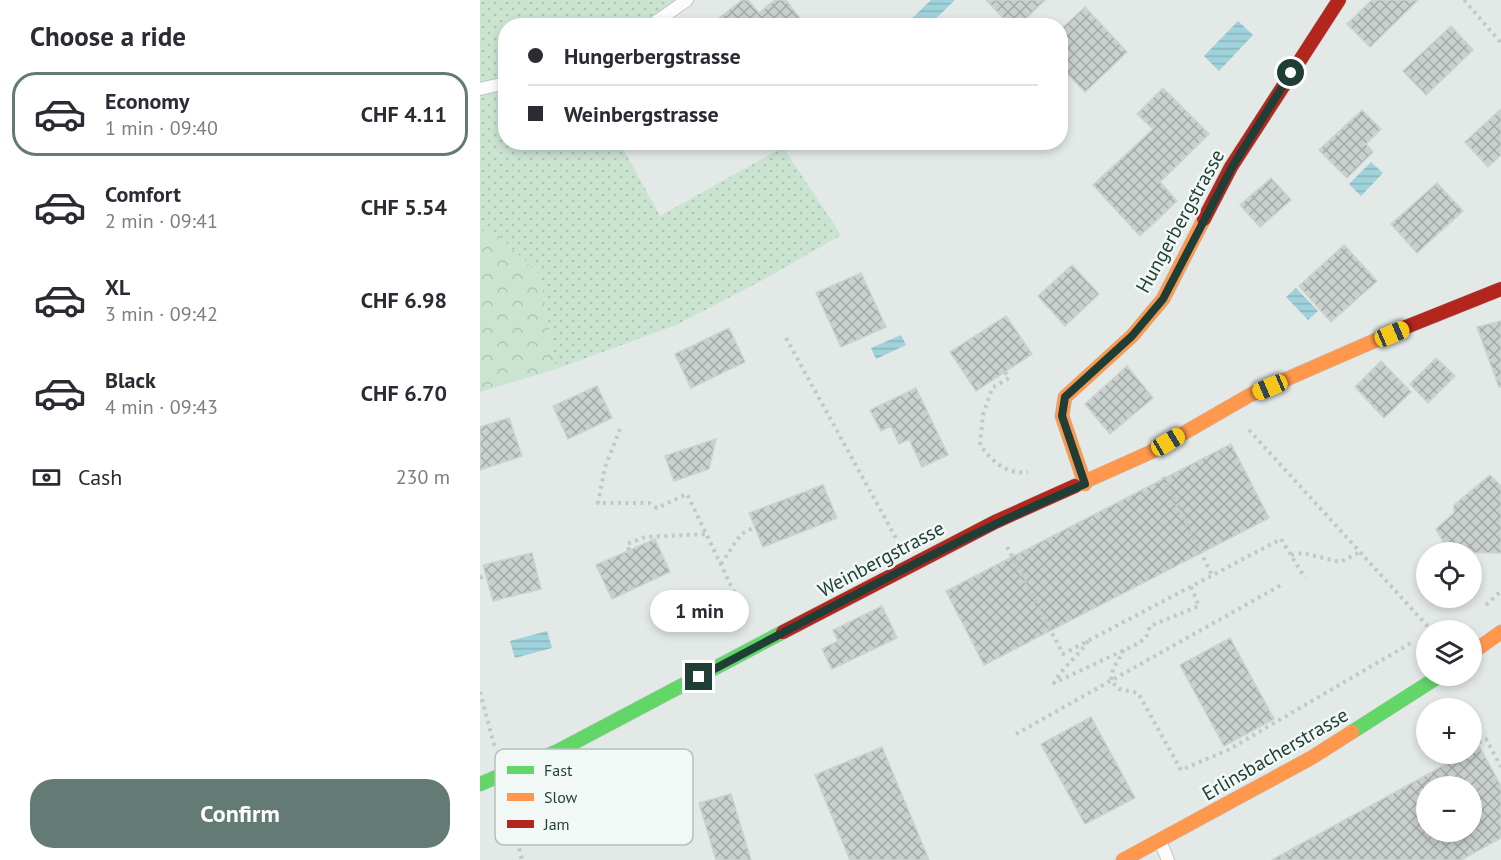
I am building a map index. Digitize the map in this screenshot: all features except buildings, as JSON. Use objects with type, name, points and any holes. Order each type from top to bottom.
[{"type":"street","name":"Hungerbergstrasse","points":[[1085,484],[1062,416],[1065,397],[1132,336],[1163,299],[1232,167],[1338,0]]},
{"type":"street","name":"Weinbergstrasse","points":[[562,749],[911,564],[995,522],[1085,484],[1151,452],[1229,407],[1432,316],[1501,289]]},
{"type":"street","points":[[1482,646],[1501,632]]},
{"type":"street","name":"Erlinsbacherstrasse","points":[[1123,860],[1311,758],[1425,686]]},
{"type":"street","name":"Weinbergstrasse","points":[[480,784],[495,779]]},
{"type":"lane","points":[[661,18],[687,0]]},
{"type":"lane","points":[[480,89],[498,85]]},
{"type":"lane","points":[[1160,840],[1168,860]]},
{"type":"path","points":[[1464,0],[1501,43]]},
{"type":"path","points":[[786,338],[911,564]]},
{"type":"path","points":[[1005,372],[1009,378],[992,387],[983,415],[980,445],[994,464],[1020,474],[1030,472]]},
{"type":"path","points":[[1229,407],[1422,620]]},
{"type":"path","points":[[620,429],[605,467],[598,503],[649,503],[657,508],[687,494],[760,645]]},
{"type":"path","points":[[1151,452],[1212,575]]},
{"type":"path","points":[[995,522],[1063,654],[1281,539],[1305,578]]},
{"type":"path","points":[[721,564],[741,534],[755,527]]},
{"type":"path","points":[[629,550],[627,544],[645,537],[706,534]]},
{"type":"path","points":[[1290,555],[1303,553],[1340,562],[1360,552]]},
{"type":"path","points":[[480,578],[486,574]]},
{"type":"path","points":[[1016,734],[1283,584]]},
{"type":"path","points":[[1088,640],[1079,655],[1061,669],[1054,683],[1146,638],[1150,626],[1199,606],[1191,587]]},
{"type":"path","points":[[1111,681],[1119,689],[1138,693],[1181,770],[1228,750],[1411,643]]},
{"type":"path","points":[[1111,681],[1113,669],[1124,650]]},
{"type":"path","points":[[480,692],[494,744]]},
{"type":"path","points":[[1482,741],[1486,739],[1501,767]]},
{"type":"path","points":[[518,845],[522,860]]},
{"type":"green space","points":[[480,0],[687,0],[660,18],[498,18],[498,150],[624,150],[660,216],[778,150],[785,150],[841,235],[761,281],[676,325],[556,369],[540,275],[491,229],[480,232]]},
{"type":"green space","points":[[491,229],[540,275],[556,369],[480,392],[480,232]]},
{"type":"water","points":[[931,0],[955,0],[936,18],[912,18]]},
{"type":"water","points":[[1238,21],[1253,35],[1219,71],[1204,56]]},
{"type":"water","points":[[1371,162],[1383,173],[1361,196],[1349,184]]},
{"type":"water","points":[[1296,288],[1318,311],[1308,320],[1286,297]]},
{"type":"water","points":[[901,335],[906,345],[876,359],[871,348]]},
{"type":"water","points":[[547,631],[552,648],[515,658],[510,641]]},
{"type":"traffic: fast","points":[[562,749],[783,632]]},
{"type":"traffic: fast","points":[[1352,732],[1424,686]]},
{"type":"traffic: fast","points":[[480,784],[495,778]]},
{"type":"traffic: slow","points":[[1085,484],[1062,416],[1065,397],[1132,336],[1163,299],[1204,219]]},
{"type":"traffic: slow","points":[[1075,486],[1151,452],[1250,395],[1406,327]]},
{"type":"traffic: slow","points":[[1482,646],[1501,632]]},
{"type":"traffic: slow","points":[[1123,860],[1311,758],[1352,732]]},
{"type":"traffic: jam","points":[[1204,219],[1231,167],[1339,0]]},
{"type":"traffic: jam","points":[[1406,327],[1501,289]]},
{"type":"traffic: jam","points":[[783,632],[995,522],[1075,486]]},
{"type":"route","points":[[699,677],[995,522],[1085,484],[1062,416],[1065,397],[1084,377],[1132,336],[1163,299],[1232,167],[1291,73]]}]
